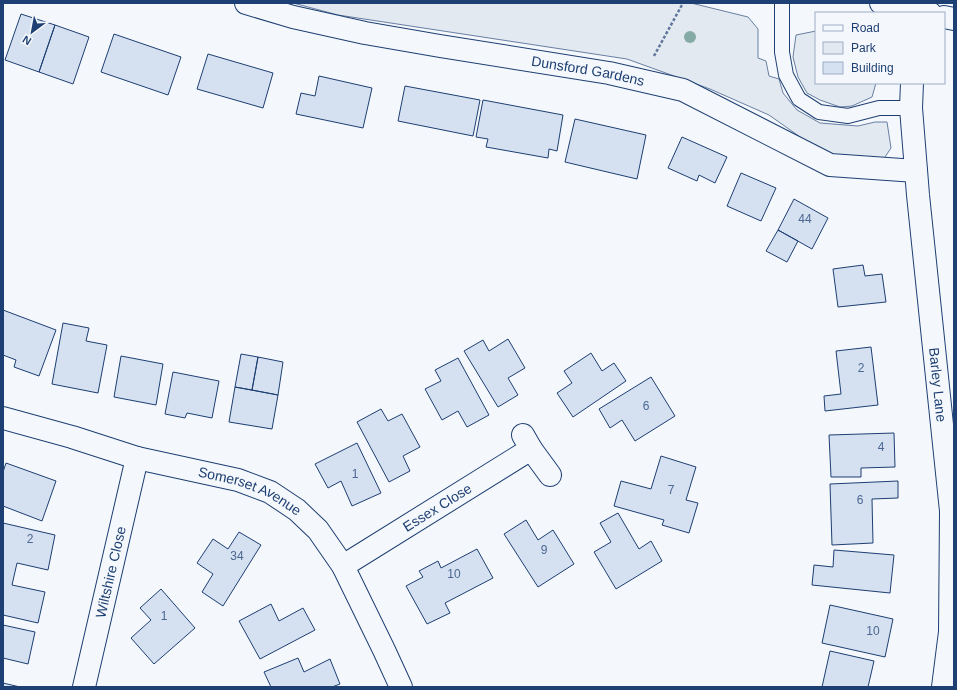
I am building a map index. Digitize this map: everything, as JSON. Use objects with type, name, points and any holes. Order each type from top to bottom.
[{"type":"street","name":"Dunsford Gardens","points":[[246,3],[293,17],[365,33],[609,73],[683,90],[830,166],[916,171]]},
{"type":"street","points":[[881,3],[919,12]]},
{"type":"street","name":"Barley Lane","points":[[912,84],[911,108],[916,171],[952,512],[950,632],[943,687]]},
{"type":"street","name":"Somerset Avenue","points":[[3,418],[72,437],[137,458],[238,480],[270,492],[297,510],[318,530],[343,566],[401,687]]},
{"type":"street","name":"Essex Close","points":[[343,566],[527,442],[550,475]]},
{"type":"street","name":"Wiltshire Close","points":[[84,687],[137,458]]},
{"type":"lane","points":[[782,3],[782,52],[786,75],[799,99],[819,112],[848,116],[879,108],[911,108]]},
{"type":"path","points":[[645,81],[650,64],[683,3]]},
{"type":"green space","points":[[293,3],[691,3],[748,17],[758,29],[758,58],[766,61],[769,76],[779,79],[783,93],[797,110],[820,123],[858,126],[875,122],[887,122],[891,148],[883,160],[860,162],[820,151],[769,115],[710,89],[627,59],[338,15]]},
{"type":"green space","points":[[815,31],[815,84],[876,84],[872,97],[852,106],[840,107],[820,100],[807,93],[798,77],[793,57],[796,35]]},
{"type":"building","points":[[21,14],[55,25],[39,72],[5,60]]},
{"type":"building","points":[[55,25],[89,37],[73,84],[39,72]]},
{"type":"building","points":[[114,34],[181,57],[168,95],[101,72]]},
{"type":"building","points":[[208,54],[273,73],[263,108],[197,89]]},
{"type":"building","points":[[319,76],[372,88],[363,128],[296,114],[301,93],[315,96]]},
{"type":"building","points":[[405,86],[480,100],[473,136],[398,121]]},
{"type":"building","points":[[483,100],[563,115],[557,151],[549,149],[548,158],[486,147],[488,139],[476,137]]},
{"type":"building","points":[[575,119],[646,135],[637,179],[565,162]]},
{"type":"building","points":[[682,137],[727,157],[715,183],[699,175],[697,181],[668,168]]},
{"type":"building","points":[[741,173],[776,188],[761,221],[727,206]]},
{"type":"building","points":[[794,199],[828,218],[812,249],[778,230]]},
{"type":"building","points":[[778,230],[798,241],[787,262],[766,251]]},
{"type":"building","points":[[863,265],[865,276],[882,274],[886,302],[838,307],[833,269]]},
{"type":"building","points":[[3,310],[56,330],[39,376],[14,367],[16,360],[3,355]]},
{"type":"building","points":[[63,323],[89,328],[86,341],[107,345],[98,393],[52,384]]},
{"type":"building","points":[[508,339],[525,368],[508,378],[518,395],[498,407],[464,351],[483,340],[489,351]]},
{"type":"building","points":[[871,347],[878,405],[825,411],[824,396],[841,394],[836,351]]},
{"type":"building","points":[[591,353],[602,371],[614,363],[626,381],[573,417],[557,393],[572,383],[564,371]]},
{"type":"building","points":[[241,354],[258,357],[252,390],[235,387]]},
{"type":"building","points":[[121,356],[163,364],[156,405],[114,397]]},
{"type":"building","points":[[258,357],[283,362],[278,395],[252,390]]},
{"type":"building","points":[[458,358],[489,415],[467,427],[458,411],[442,420],[425,389],[441,381],[435,370]]},
{"type":"building","points":[[173,372],[219,381],[212,418],[187,413],[185,418],[165,414]]},
{"type":"building","points":[[651,377],[675,416],[635,441],[622,420],[610,428],[599,409]]},
{"type":"building","points":[[235,387],[278,395],[272,429],[229,422]]},
{"type":"building","points":[[381,409],[388,421],[402,414],[420,447],[403,456],[410,471],[389,482],[357,422]]},
{"type":"building","points":[[894,433],[895,467],[861,468],[861,477],[831,477],[829,435]]},
{"type":"building","points":[[357,443],[381,493],[352,506],[341,481],[328,488],[315,464]]},
{"type":"building","points":[[661,456],[696,467],[686,500],[698,503],[689,533],[662,525],[664,520],[614,506],[621,481],[651,489]]},
{"type":"building","points":[[6,463],[56,481],[42,521],[3,506],[3,472]]},
{"type":"building","points":[[898,481],[898,498],[872,499],[873,543],[832,545],[830,484]]},
{"type":"building","points":[[618,513],[639,549],[651,541],[662,561],[616,589],[594,552],[611,542],[600,523]]},
{"type":"building","points":[[526,520],[538,540],[553,530],[574,564],[538,587],[504,534]]},
{"type":"building","points":[[3,523],[55,535],[48,570],[17,563],[12,585],[45,592],[38,623],[3,615]]},
{"type":"building","points":[[239,532],[261,545],[223,606],[202,592],[213,574],[197,563],[213,539],[228,549]]},
{"type":"building","points":[[477,549],[493,578],[445,603],[450,613],[427,624],[406,586],[423,577],[419,571],[438,561],[441,568]]},
{"type":"building","points":[[834,550],[894,555],[890,593],[812,585],[814,565],[833,567]]},
{"type":"building","points":[[161,589],[195,628],[154,664],[131,638],[151,620],[140,608]]},
{"type":"building","points":[[271,604],[279,621],[303,608],[315,630],[260,659],[239,621]]},
{"type":"building","points":[[830,605],[893,619],[885,657],[822,643]]},
{"type":"building","points":[[3,625],[35,632],[28,664],[3,658]]},
{"type":"building","points":[[830,651],[874,661],[868,687],[822,687]]},
{"type":"building","points":[[298,658],[304,672],[330,659],[340,684],[332,687],[271,687],[264,672]]},
{"type":"building","points":[[3,683],[20,687],[3,687]]}]
